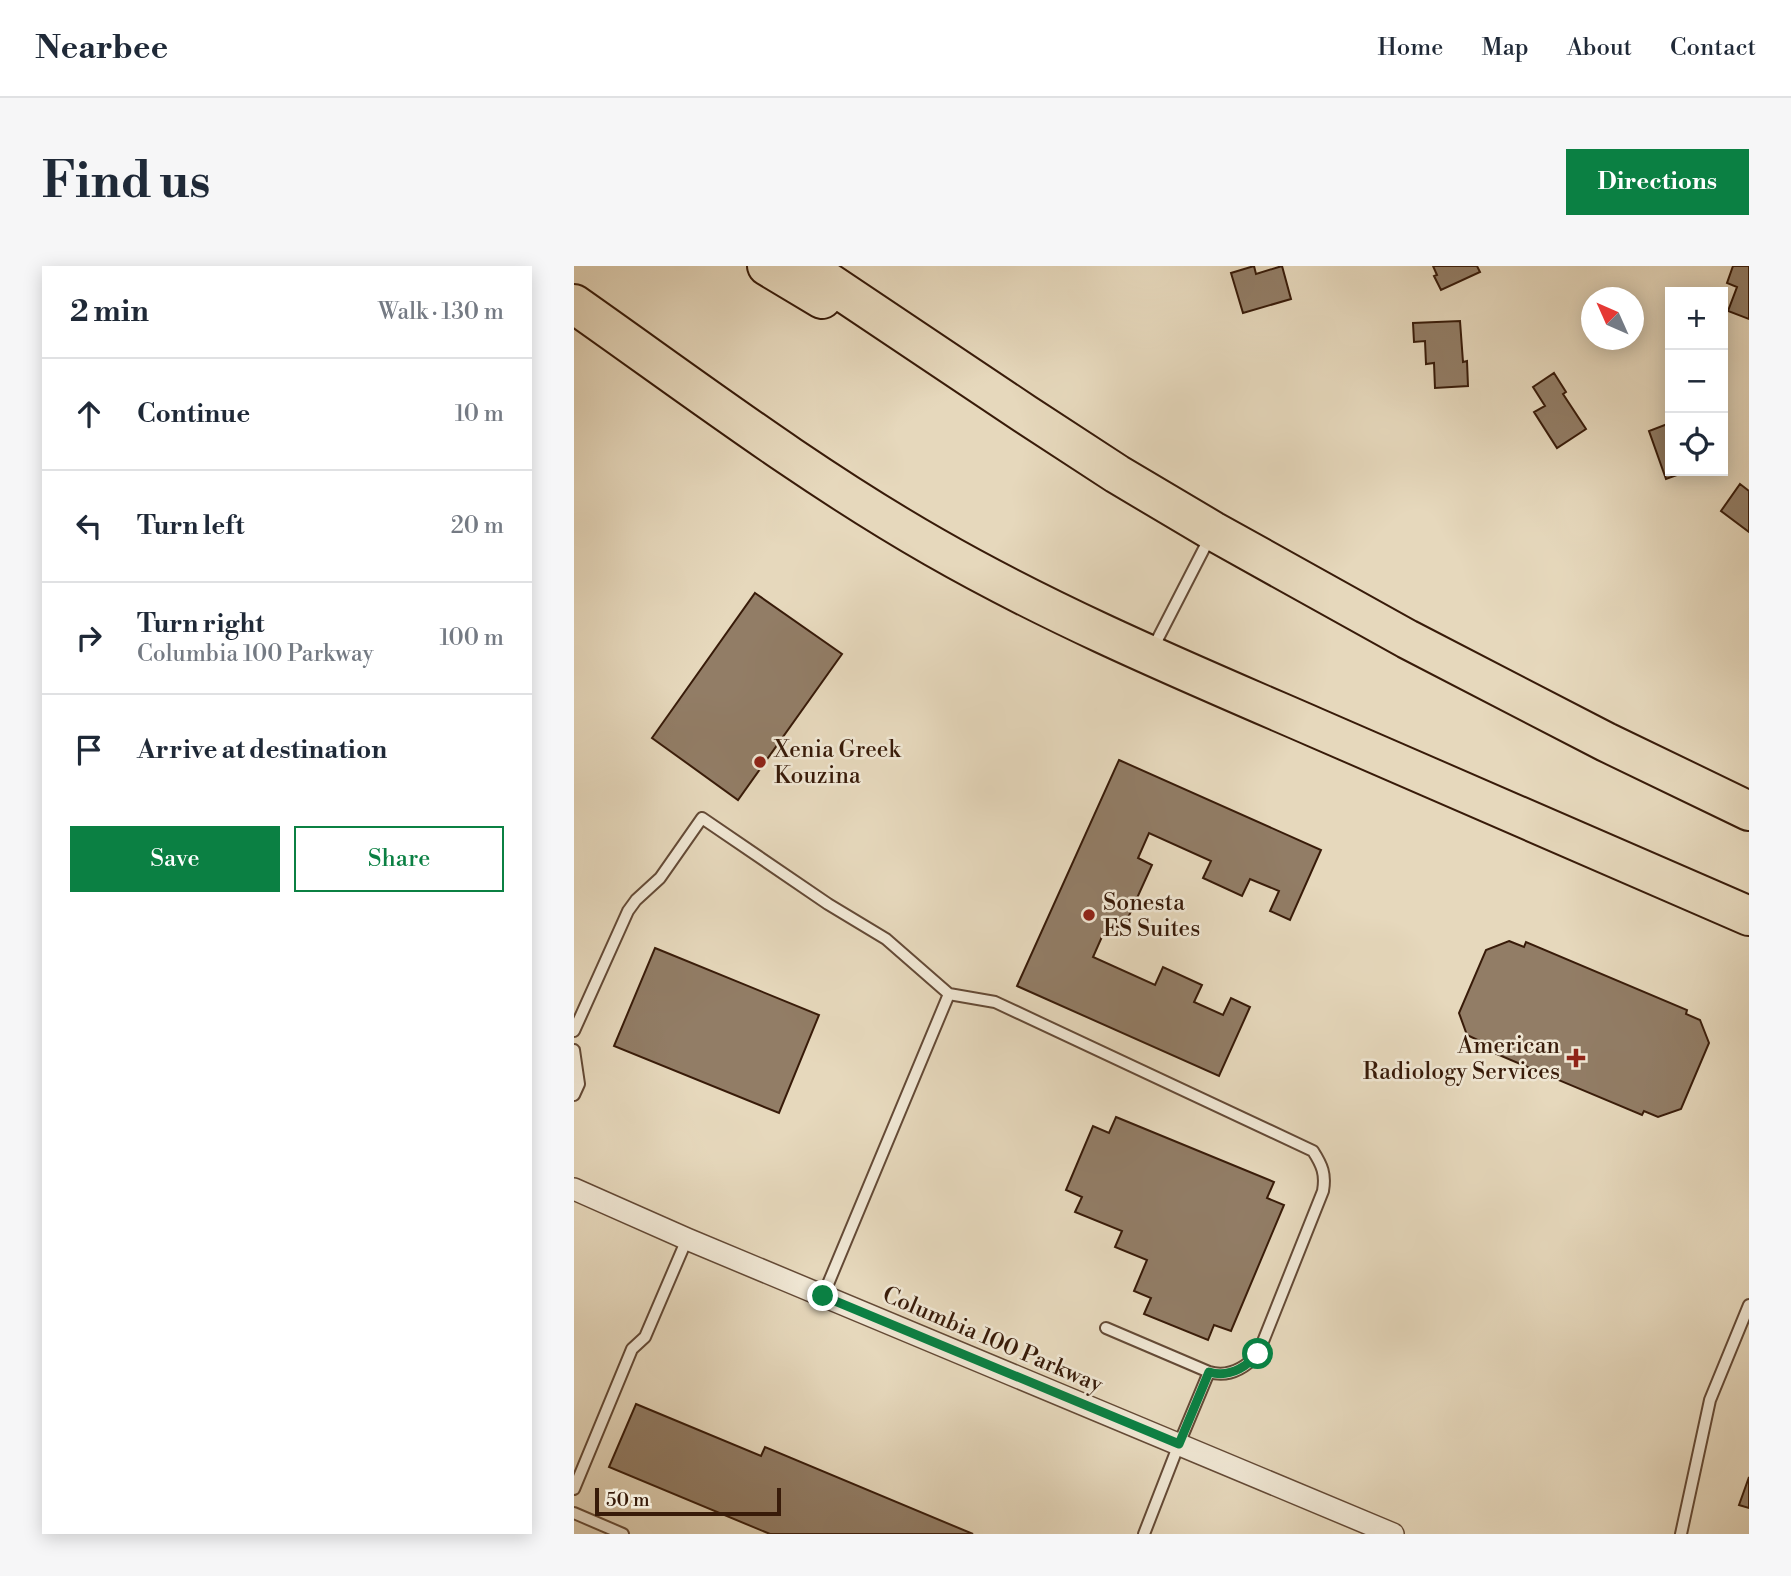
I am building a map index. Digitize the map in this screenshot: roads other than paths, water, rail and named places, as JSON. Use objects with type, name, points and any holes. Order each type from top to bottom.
[{"type":"highway","points":[[767,266],[1024,414]]},
{"type":"highway","points":[[804,266],[1024,414],[1213,531],[1430,651],[1606,743],[1749,811]]},
{"type":"highway","points":[[574,304],[841,490],[933,546],[1039,603],[1149,656],[1749,916]]},
{"type":"street","name":"Columbia 100 Parkway","points":[[574,1189],[687,1239],[1393,1534]]},
{"type":"lane","points":[[1149,656],[1213,531]]},
{"type":"lane","points":[[574,1031],[628,911],[660,878],[702,818],[828,904],[886,939],[949,994],[995,1002],[1313,1151],[1325,1178],[1323,1191],[1258,1354],[1248,1365],[1234,1373],[1209,1372],[1106,1328]]},
{"type":"lane","points":[[823,1296],[949,994]]},
{"type":"lane","points":[[574,1050],[579,1084],[574,1094]]},
{"type":"lane","points":[[574,1489],[632,1349],[645,1337],[687,1239]]},
{"type":"lane","points":[[1681,1534],[1710,1400],[1749,1305]]},
{"type":"lane","points":[[1144,1534],[1209,1372]]},
{"type":"lane","points":[[574,1513],[623,1534]]},
{"type":"place","name":"Xenia Greek Kouzina","points":[[760,762]]},
{"type":"place","name":"Sonesta ES Suites","points":[[1089,915]]},
{"type":"place","name":"American Radiology Services","points":[[1576,1058]]}]
